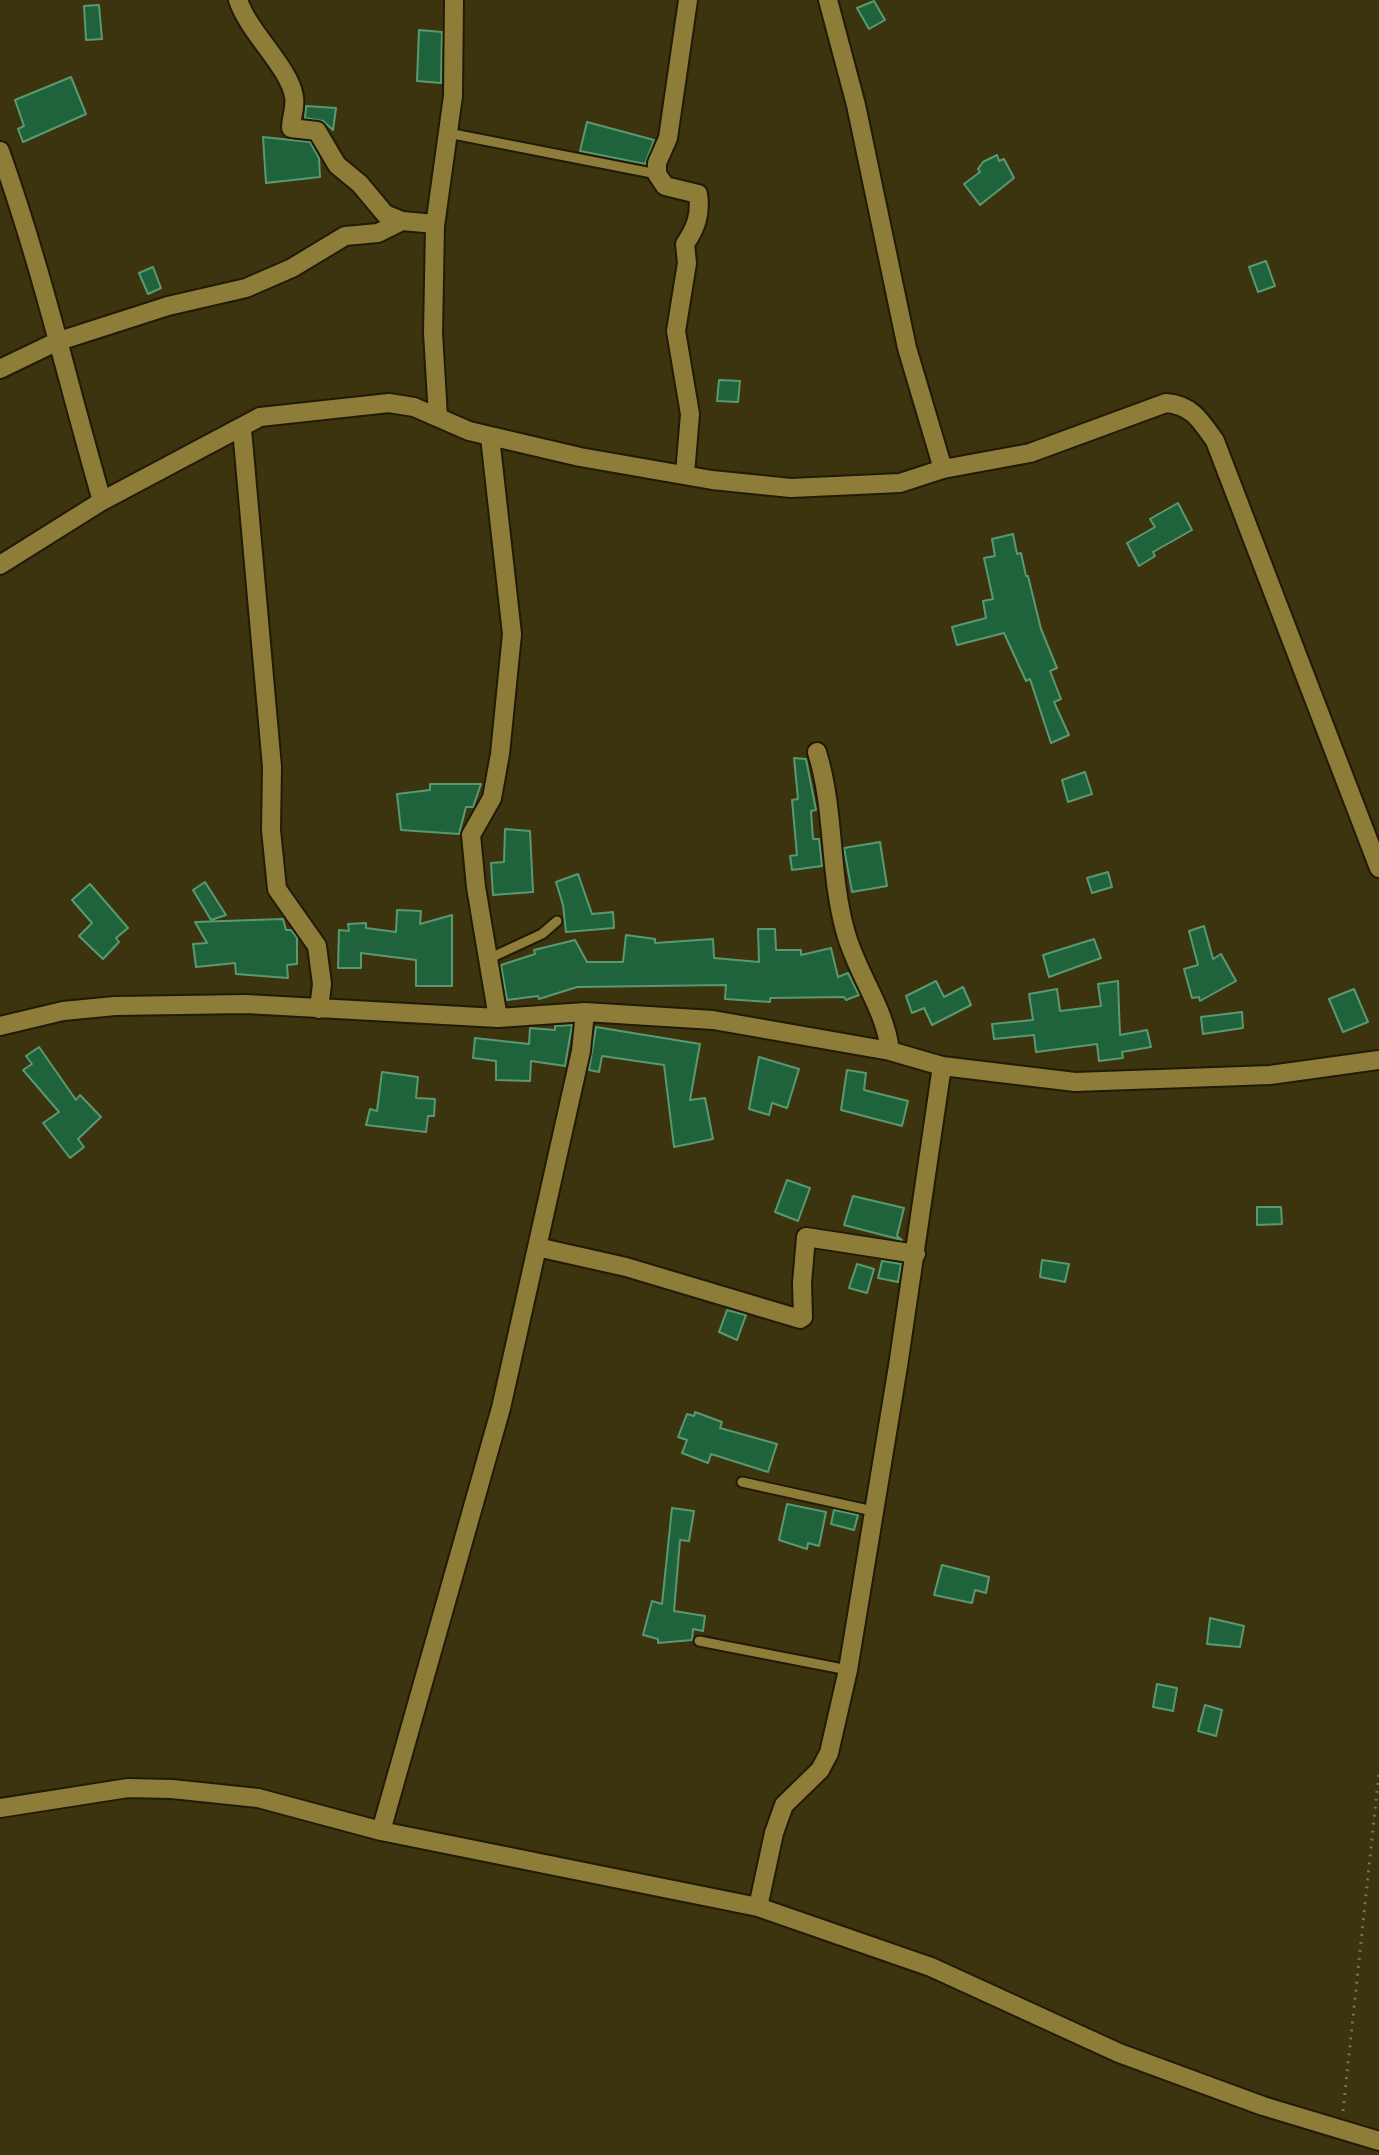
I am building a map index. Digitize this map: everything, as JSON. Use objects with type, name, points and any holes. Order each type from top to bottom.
[{"type":"street","points":[[238,0],[244,17],[289,81],[295,100],[291,128],[317,131],[337,165],[360,184],[385,214],[402,221],[435,224]]},
{"type":"street","points":[[438,417],[433,333],[435,224],[453,96],[454,0]]},
{"type":"street","points":[[685,474],[690,414],[676,331],[687,263],[685,244],[694,230],[700,209],[698,194],[665,186],[657,174],[657,163],[668,138],[688,0]]},
{"type":"street","points":[[828,0],[856,105],[907,348],[943,469]]},
{"type":"street","points":[[0,151],[33,243],[56,342],[102,501]]},
{"type":"street","points":[[0,369],[56,342],[168,306],[246,288],[292,268],[345,236],[378,233],[402,221]]},
{"type":"street","points":[[0,565],[102,501],[260,417],[389,403],[490,437],[580,457],[712,480],[791,488],[900,483],[943,469],[1030,453],[1166,403],[1182,404],[1199,418],[1215,441],[1379,868]]},
{"type":"street","points":[[242,429],[272,767],[271,830],[277,889],[317,946],[322,984],[319,1009]]},
{"type":"street","points":[[490,437],[512,634],[500,754],[492,798],[471,835],[498,1018]]},
{"type":"street","points":[[817,752],[825,779],[837,893],[846,934],[888,1027],[890,1051]]},
{"type":"street","points":[[0,1026],[63,1011],[115,1006],[246,1004],[498,1018],[585,1012],[713,1020],[890,1051],[942,1066],[1075,1082],[1270,1075],[1379,1060]]},
{"type":"street","points":[[381,1831],[501,1408],[583,1041],[585,1012]]},
{"type":"street","points":[[758,1907],[774,1833],[784,1805],[820,1770],[829,1753],[848,1670],[916,1254],[942,1066]]},
{"type":"street","points":[[537,1247],[626,1267],[800,1319],[803,1317],[806,1237],[916,1254]]},
{"type":"street","points":[[0,1808],[128,1788],[258,1798],[381,1831],[758,1907],[931,1967],[1119,2053],[1341,2131],[1379,2141]]},
{"type":"lane","points":[[448,133],[657,174]]},
{"type":"lane","points":[[488,959],[542,934],[557,921]]},
{"type":"lane","points":[[742,1482],[873,1511]]},
{"type":"lane","points":[[699,1641],[848,1670]]},
{"type":"path","points":[[1341,2131],[1379,1773]]},
{"type":"building","points":[[874,1],[885,20],[869,29],[857,8]]},
{"type":"building","points":[[99,5],[102,39],[86,40],[84,6]]},
{"type":"building","points":[[419,30],[442,32],[441,83],[417,81]]},
{"type":"building","points":[[71,77],[86,114],[23,142],[18,129],[24,126],[15,100]]},
{"type":"building","points":[[306,106],[336,108],[333,130],[323,121],[305,118]]},
{"type":"building","points":[[587,122],[654,140],[645,164],[580,151]]},
{"type":"building","points":[[263,137],[310,142],[319,158],[320,177],[266,183]]},
{"type":"building","points":[[997,155],[999,161],[1004,159],[1014,178],[980,205],[964,184],[980,172],[978,169],[983,162]]},
{"type":"building","points":[[1266,261],[1275,286],[1258,292],[1249,267]]},
{"type":"building","points":[[153,267],[161,288],[148,294],[139,273]]},
{"type":"building","points":[[719,380],[740,381],[738,402],[717,401]]},
{"type":"building","points":[[1178,503],[1192,530],[1153,552],[1155,556],[1139,566],[1127,543],[1155,527],[1150,519]]},
{"type":"building","points":[[1013,534],[1017,554],[1021,553],[1028,576],[1041,629],[1057,668],[1050,671],[1061,699],[1054,702],[1069,735],[1051,743],[1030,679],[1026,681],[1004,633],[957,645],[952,627],[986,618],[983,601],[993,599],[984,558],[995,556],[992,539]]},
{"type":"building","points":[[794,758],[806,759],[816,810],[811,811],[813,839],[819,839],[822,866],[792,870],[790,856],[797,855],[792,800],[798,799]]},
{"type":"building","points":[[1085,772],[1092,794],[1068,802],[1062,780]]},
{"type":"building","points":[[430,784],[481,784],[473,807],[466,807],[459,834],[401,830],[397,794],[430,790]]},
{"type":"building","points":[[505,829],[530,831],[533,892],[493,895],[491,863],[504,862]]},
{"type":"building","points":[[880,842],[887,886],[852,892],[844,848]]},
{"type":"building","points":[[1108,872],[1112,887],[1092,893],[1087,878]]},
{"type":"building","points":[[578,874],[592,914],[613,912],[614,928],[566,932],[556,882]]},
{"type":"building","points":[[205,882],[226,915],[211,920],[193,890]]},
{"type":"building","points":[[90,884],[128,928],[116,938],[119,942],[103,959],[79,936],[92,923],[72,900]]},
{"type":"building","points":[[397,910],[421,911],[420,924],[452,915],[452,986],[416,986],[416,960],[361,953],[361,968],[338,968],[339,930],[349,931],[348,924],[366,923],[366,928],[396,932]]},
{"type":"building","points":[[283,919],[286,930],[291,930],[297,938],[297,964],[287,965],[288,978],[236,974],[235,963],[196,967],[193,944],[207,943],[195,922]]},
{"type":"building","points":[[1204,926],[1213,959],[1221,954],[1236,981],[1200,1001],[1199,997],[1192,998],[1184,969],[1198,965],[1189,931]]},
{"type":"building","points":[[758,929],[775,929],[776,950],[801,950],[801,955],[831,948],[838,977],[848,973],[859,995],[846,1000],[844,997],[770,998],[770,1002],[725,999],[726,985],[577,987],[539,999],[538,996],[507,1000],[501,965],[535,954],[534,950],[575,940],[587,962],[623,962],[626,935],[655,939],[655,943],[713,939],[714,958],[759,962]]},
{"type":"building","points":[[1094,939],[1101,958],[1049,977],[1043,955]]},
{"type":"building","points":[[936,981],[944,997],[963,987],[971,1005],[932,1025],[924,1008],[912,1013],[906,996]]},
{"type":"building","points":[[1118,981],[1120,1035],[1147,1030],[1151,1047],[1122,1052],[1123,1058],[1099,1061],[1097,1044],[1036,1052],[1034,1035],[994,1039],[992,1024],[1033,1020],[1029,994],[1057,989],[1060,1011],[1101,1006],[1098,984]]},
{"type":"building","points":[[1354,989],[1368,1022],[1343,1032],[1329,999]]},
{"type":"building","points":[[1242,1012],[1243,1028],[1203,1034],[1201,1017]]},
{"type":"building","points":[[572,1025],[565,1066],[531,1061],[530,1081],[496,1080],[496,1061],[473,1058],[475,1038],[529,1044],[530,1028],[555,1030],[555,1026]]},
{"type":"building","points":[[596,1027],[700,1044],[690,1100],[705,1098],[713,1139],[674,1147],[664,1065],[602,1056],[599,1072],[589,1070]]},
{"type":"building","points":[[39,1047],[76,1100],[80,1095],[101,1117],[78,1139],[84,1147],[70,1158],[43,1123],[59,1112],[23,1070],[32,1064],[26,1056]]},
{"type":"building","points":[[759,1057],[799,1069],[787,1108],[772,1103],[769,1115],[749,1109]]},
{"type":"building","points":[[847,1070],[866,1073],[864,1090],[908,1101],[902,1126],[841,1110]]},
{"type":"building","points":[[382,1072],[418,1077],[416,1098],[435,1099],[434,1116],[428,1116],[426,1132],[366,1125],[370,1109],[377,1111]]},
{"type":"building","points":[[787,1180],[810,1188],[798,1221],[775,1212]]},
{"type":"building","points":[[853,1196],[904,1208],[897,1236],[902,1240],[844,1225]]},
{"type":"building","points":[[1257,1207],[1281,1207],[1282,1224],[1257,1225]]},
{"type":"building","points":[[1042,1260],[1069,1264],[1065,1282],[1040,1277]]},
{"type":"building","points":[[882,1261],[901,1264],[898,1282],[878,1278]]},
{"type":"building","points":[[857,1264],[874,1269],[867,1293],[849,1288]]},
{"type":"building","points":[[727,1310],[746,1315],[737,1340],[719,1332]]},
{"type":"building","points":[[695,1412],[722,1422],[720,1428],[777,1444],[768,1472],[711,1454],[708,1463],[682,1453],[687,1440],[678,1437],[687,1414],[694,1416]]},
{"type":"building","points":[[787,1504],[826,1512],[819,1546],[808,1543],[807,1549],[779,1540]]},
{"type":"building","points":[[672,1508],[694,1511],[689,1541],[680,1540],[674,1611],[705,1616],[703,1631],[693,1629],[692,1640],[658,1643],[658,1639],[643,1635],[652,1601],[662,1604]]},
{"type":"building","points":[[834,1510],[858,1515],[854,1530],[831,1524]]},
{"type":"building","points":[[942,1565],[989,1577],[986,1593],[975,1590],[972,1603],[934,1595]]},
{"type":"building","points":[[1210,1618],[1244,1626],[1240,1647],[1207,1644]]},
{"type":"building","points":[[1157,1684],[1177,1688],[1173,1711],[1153,1707]]},
{"type":"building","points":[[1205,1705],[1222,1710],[1216,1736],[1198,1731]]}]
